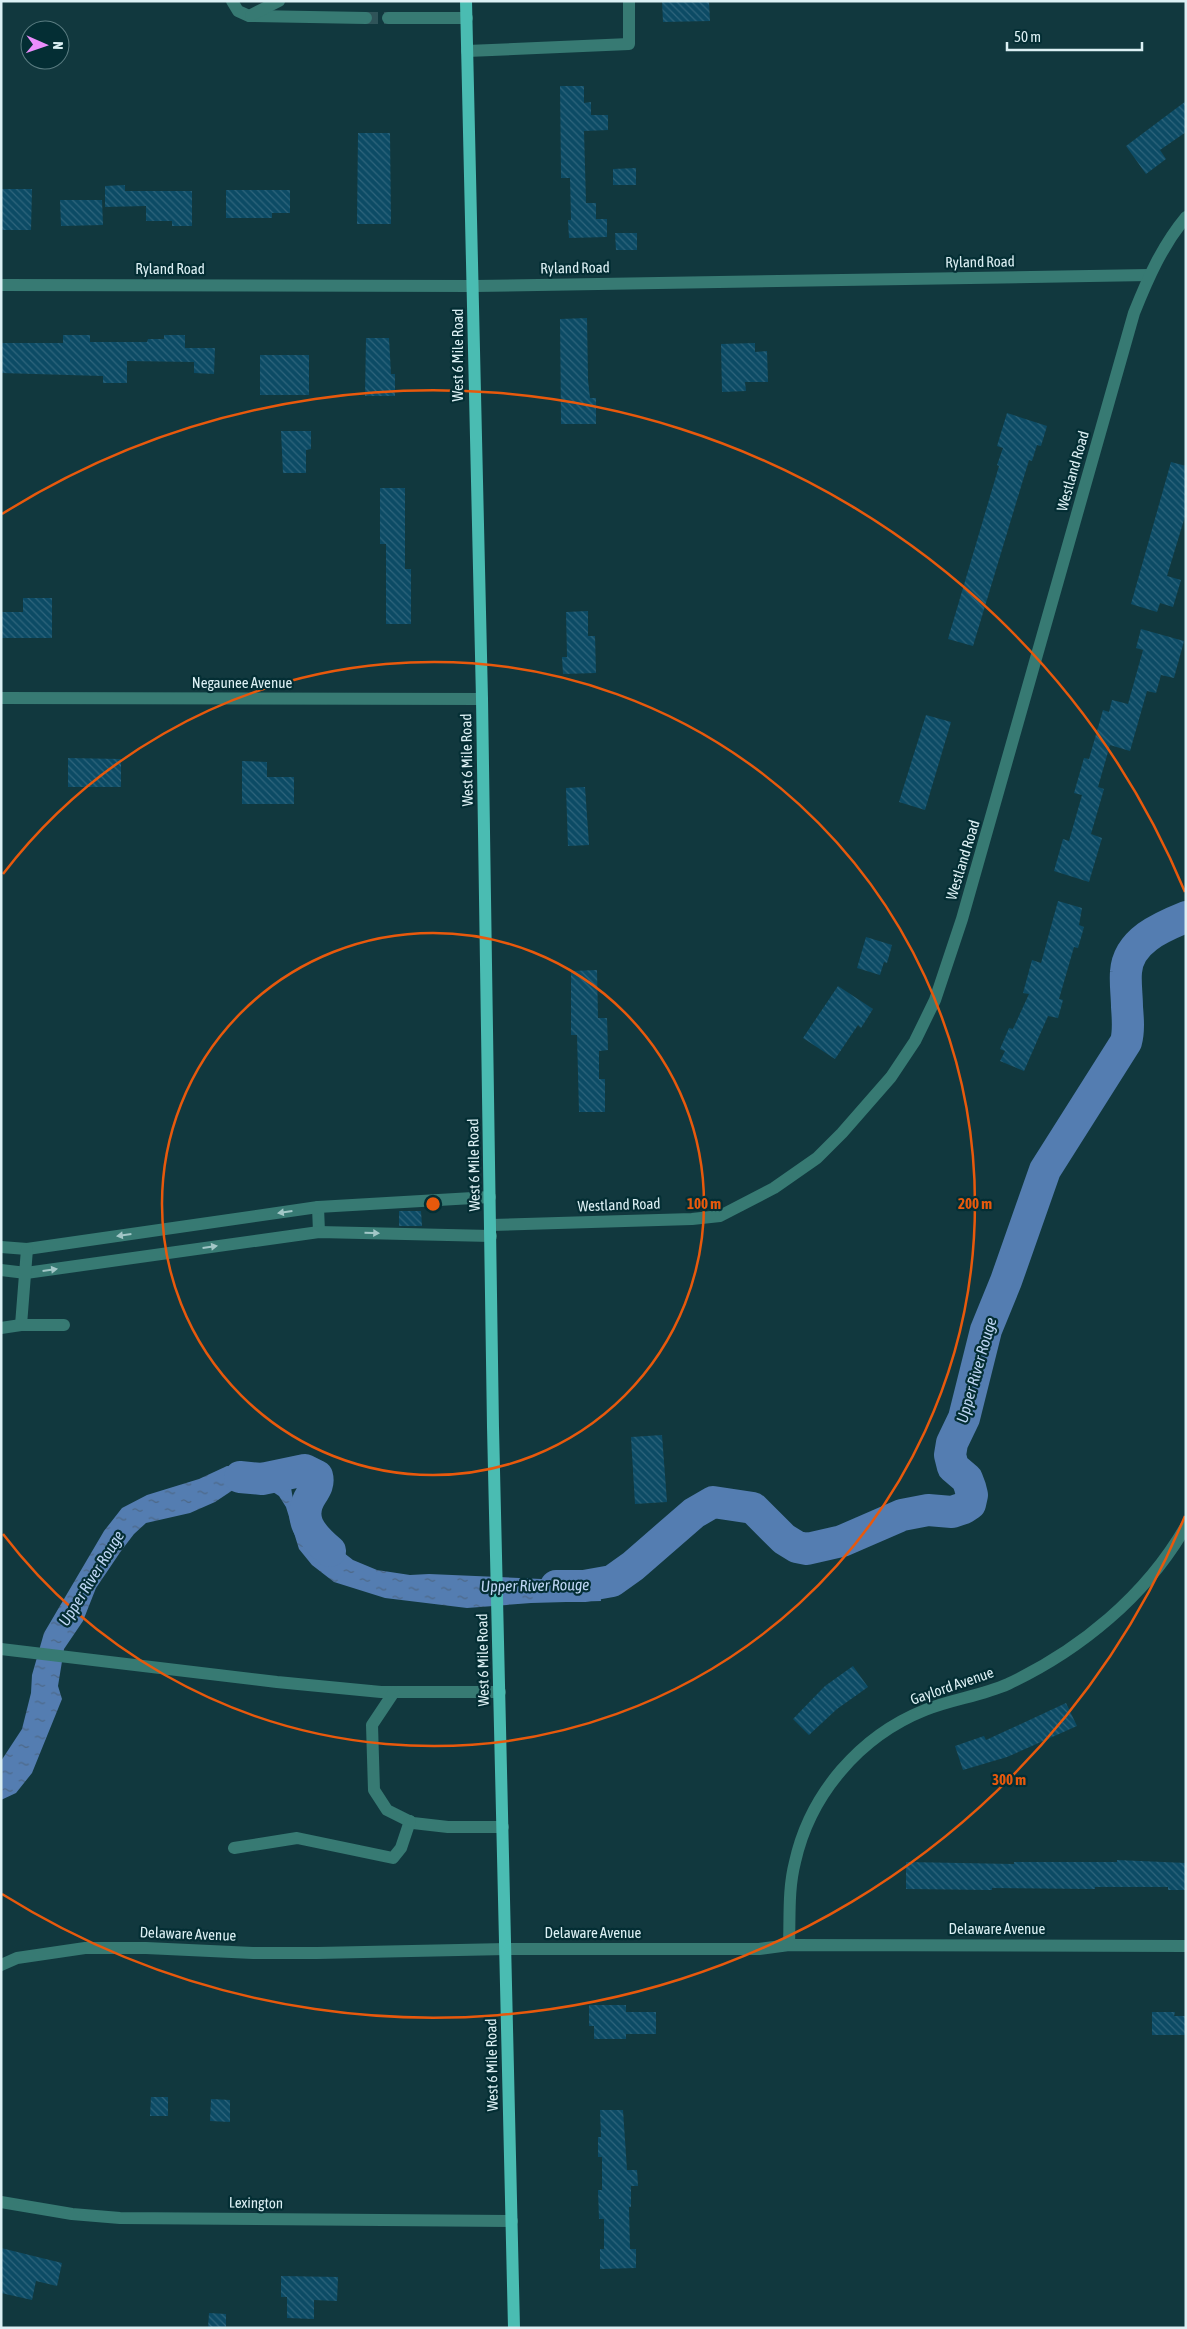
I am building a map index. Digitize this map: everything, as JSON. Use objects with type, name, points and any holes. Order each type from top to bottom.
[{"type":"main road","name":"West 6 Mile Road","points":[[466,1],[474,286],[497,1562],[514,2328]]},
{"type":"street","points":[[232,1],[238,11],[249,16],[366,18]]},
{"type":"street","points":[[249,16],[279,1]]},
{"type":"street","points":[[468,51],[629,44],[629,1]]},
{"type":"street","points":[[388,18],[467,18]]},
{"type":"street","name":"Westland Road","points":[[1,1270],[26,1273],[319,1232],[491,1230],[720,1216],[774,1188],[817,1158],[842,1133],[891,1077],[915,1041],[935,1000],[962,919],[1003,783],[1134,313],[1162,250],[1186,217]]},
{"type":"street","name":"Ryland Road","points":[[1,285],[474,286],[1149,276]]},
{"type":"street","name":"Negaunee Avenue","points":[[1,698],[482,699]]},
{"type":"street","points":[[1,1247],[26,1249],[318,1207],[490,1197]]},
{"type":"street","points":[[318,1207],[319,1232]]},
{"type":"street","points":[[21,1324],[26,1273],[26,1249]]},
{"type":"street","points":[[1,1328],[21,1324],[64,1325]]},
{"type":"street","name":"Gaylord Avenue","points":[[789,1945],[790,1890],[800,1843],[816,1805],[844,1766],[874,1738],[903,1720],[926,1710],[971,1698],[1006,1685],[1048,1664],[1079,1643],[1119,1609],[1174,1547],[1186,1526]]},
{"type":"street","points":[[1,1649],[277,1682],[394,1692],[500,1692]]},
{"type":"street","points":[[394,1692],[372,1725],[374,1790],[387,1810],[410,1821],[448,1827],[503,1826]]},
{"type":"street","points":[[234,1848],[297,1838],[393,1858],[401,1848],[410,1821]]},
{"type":"street","name":"Delaware Avenue","points":[[1,1965],[17,1958],[85,1948],[308,1953],[506,1949],[759,1949],[789,1945],[1186,1946]]},
{"type":"street","name":"Lexington","points":[[1,2202],[72,2214],[120,2218],[512,2221]]},
{"type":"water","points":[[227,1466],[263,1469],[277,1466],[290,1482],[294,1505],[317,1529],[353,1560],[377,1570],[410,1575],[429,1574],[541,1579],[599,1577],[601,1601],[531,1603],[467,1608],[385,1598],[334,1582],[312,1565],[299,1549],[286,1507],[279,1496],[267,1488],[253,1487],[233,1490],[215,1502],[190,1513],[146,1523],[134,1534],[121,1551],[96,1588],[83,1621],[64,1649],[58,1686],[62,1699],[32,1773],[16,1793],[1,1800],[1,1761],[22,1729],[31,1693],[32,1675],[44,1633],[104,1531],[122,1508],[147,1495],[199,1479]]},
{"type":"building","points":[[662,1],[709,1],[710,21],[663,22]]},
{"type":"building","points":[[560,86],[584,86],[584,103],[591,102],[591,115],[608,115],[608,130],[584,131],[586,203],[596,203],[596,219],[607,219],[607,237],[569,238],[568,220],[571,220],[570,178],[561,178]]},
{"type":"building","points":[[1186,101],[1186,132],[1160,150],[1166,159],[1146,174],[1126,146]]},
{"type":"building","points":[[358,133],[390,133],[391,224],[357,224]]},
{"type":"building","points":[[636,168],[636,185],[613,185],[613,169]]},
{"type":"building","points":[[125,185],[125,191],[192,191],[192,226],[172,226],[172,221],[146,221],[146,206],[105,207],[105,186]]},
{"type":"building","points":[[1,189],[32,189],[31,230],[1,230]]},
{"type":"building","points":[[226,190],[290,190],[290,213],[272,213],[272,218],[226,218]]},
{"type":"building","points":[[60,200],[102,200],[103,225],[61,226]]},
{"type":"building","points":[[615,233],[637,233],[637,250],[616,250]]},
{"type":"building","points":[[587,318],[588,380],[590,398],[596,398],[596,424],[561,424],[560,319]]},
{"type":"building","points":[[63,335],[90,335],[90,342],[147,342],[148,339],[164,339],[164,335],[185,335],[185,348],[215,348],[214,374],[194,373],[194,362],[127,361],[127,383],[103,383],[103,376],[1,373],[1,343],[63,343]]},
{"type":"building","points":[[366,338],[389,338],[391,374],[395,374],[395,396],[365,396]]},
{"type":"building","points":[[755,343],[755,352],[767,351],[768,382],[745,382],[746,391],[722,392],[721,344]]},
{"type":"building","points":[[260,355],[309,355],[309,395],[260,395]]},
{"type":"building","points":[[1007,413],[1047,426],[1041,446],[1037,445],[1032,461],[1029,460],[973,646],[948,639],[999,466],[997,465],[1003,448],[997,446]]},
{"type":"building","points":[[281,431],[311,431],[311,449],[306,450],[306,473],[283,473]]},
{"type":"building","points":[[1171,462],[1186,466],[1186,513],[1167,576],[1181,580],[1173,607],[1160,603],[1157,612],[1131,604]]},
{"type":"building","points":[[380,488],[405,488],[405,569],[411,569],[411,624],[386,624],[386,544],[380,544]]},
{"type":"building","points":[[23,598],[52,598],[52,638],[1,638],[1,612],[23,612]]},
{"type":"building","points":[[588,611],[588,636],[595,636],[596,673],[563,674],[562,657],[567,657],[566,612]]},
{"type":"building","points":[[1141,629],[1184,641],[1174,678],[1161,675],[1156,693],[1147,691],[1130,751],[1110,745],[1098,787],[1104,789],[1091,834],[1102,838],[1089,882],[1054,871],[1063,839],[1069,841],[1082,795],[1074,793],[1084,758],[1089,759],[1103,710],[1109,712],[1112,700],[1128,704],[1143,650],[1136,648]]},
{"type":"building","points":[[926,715],[951,722],[925,810],[899,802]]},
{"type":"building","points":[[68,758],[121,759],[121,787],[68,787]]},
{"type":"building","points":[[242,761],[267,762],[267,777],[294,777],[294,804],[242,804]]},
{"type":"building","points":[[585,787],[589,845],[568,846],[566,788]]},
{"type":"building","points":[[1058,901],[1082,908],[1079,925],[1084,927],[1078,948],[1074,947],[1059,999],[1063,1000],[1058,1018],[1048,1016],[1024,1071],[1000,1061],[1005,1051],[1000,1049],[1009,1028],[1013,1029],[1029,994],[1023,993],[1032,960],[1041,963]]},
{"type":"building","points":[[866,937],[892,945],[887,963],[884,962],[880,975],[857,968]]},
{"type":"building","points":[[597,970],[598,1018],[607,1018],[608,1050],[599,1051],[599,1079],[605,1079],[605,1112],[579,1112],[577,1035],[571,1035],[571,971]]},
{"type":"building","points":[[838,986],[873,1009],[861,1028],[858,1025],[835,1059],[803,1038]]},
{"type":"building","points":[[399,1211],[421,1211],[422,1226],[399,1226]]},
{"type":"building","points":[[662,1435],[667,1502],[635,1504],[631,1437]]},
{"type":"building","points":[[853,1666],[868,1687],[837,1709],[809,1735],[793,1719],[825,1686]]},
{"type":"building","points":[[1066,1703],[1077,1726],[1007,1757],[963,1770],[955,1746],[984,1736],[986,1740]]},
{"type":"building","points":[[1117,1860],[1186,1863],[1186,1890],[1168,1890],[1168,1887],[1095,1887],[1095,1889],[992,1888],[992,1890],[906,1889],[906,1862],[1014,1864],[1014,1862],[1117,1862]]},
{"type":"building","points":[[589,2005],[626,2005],[626,2012],[656,2012],[656,2034],[626,2034],[626,2039],[594,2039],[594,2026],[589,2026]]},
{"type":"building","points":[[1152,2012],[1175,2012],[1174,2016],[1186,2016],[1186,2035],[1152,2035]]},
{"type":"building","points":[[151,2097],[168,2097],[168,2116],[150,2116]]},
{"type":"building","points":[[211,2099],[230,2100],[230,2122],[210,2121]]},
{"type":"building","points":[[600,2110],[623,2110],[627,2170],[637,2170],[638,2186],[631,2186],[631,2207],[629,2207],[630,2249],[636,2249],[636,2268],[600,2269],[600,2249],[604,2249],[604,2219],[599,2219],[598,2190],[602,2190],[602,2157],[598,2157],[598,2137],[601,2137]]},
{"type":"building","points":[[1,2248],[62,2263],[57,2286],[36,2281],[32,2300],[1,2293]]},
{"type":"building","points":[[281,2276],[338,2277],[337,2301],[314,2300],[314,2319],[287,2318],[287,2297],[281,2297]]},
{"type":"building","points":[[209,2313],[226,2314],[226,2328],[208,2328]]},
{"type":"waterway","name":"Upper River Rouge","points":[[556,1586],[584,1586],[612,1581],[633,1566],[694,1513],[713,1502],[753,1508],[784,1539],[797,1547],[807,1549],[842,1541],[902,1515],[928,1510],[952,1512],[970,1504],[972,1495],[967,1479],[953,1467],[950,1455],[952,1443],[964,1418],[986,1330],[1006,1281],[1045,1170],[1126,1042],[1128,1034],[1126,976],[1128,961],[1139,944],[1147,937],[1166,925],[1186,917]]},
{"type":"waterway","name":"Upper River Rouge","points":[[240,1477],[262,1479],[305,1470],[317,1476],[317,1485],[307,1503],[306,1518],[308,1526],[317,1539],[330,1551]]},
{"type":"tunnel","points":[[366,18],[388,18]]}]
